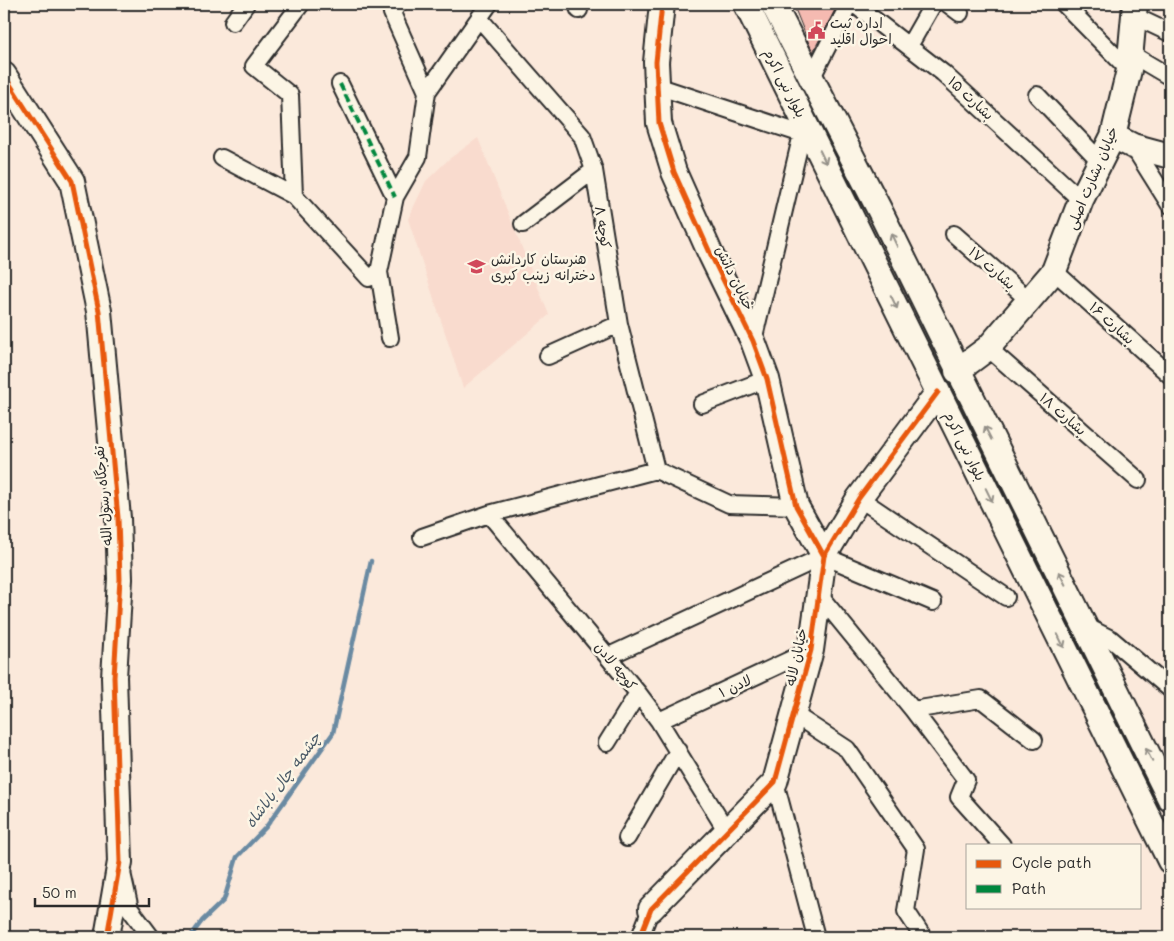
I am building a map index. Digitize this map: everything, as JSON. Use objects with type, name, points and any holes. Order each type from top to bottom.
[{"type":"street","points":[[233,22],[246,4]]},
{"type":"street","points":[[294,196],[290,95],[254,66],[301,4]]},
{"type":"street","points":[[398,4],[392,13],[427,92]]},
{"type":"street","points":[[390,338],[378,272],[395,197],[418,157],[427,92],[489,4]]},
{"type":"street","name":"خیابان دانش","points":[[662,4],[656,62],[659,123],[674,172],[711,255],[753,341],[767,380],[796,506],[824,556]]},
{"type":"street","name":"بلوار نبی اکرم","points":[[746,4],[804,129],[855,222],[1170,861]]},
{"type":"street","name":"بلوار نبی اکرم","points":[[773,4],[879,209],[957,371],[1170,799]]},
{"type":"street","points":[[811,79],[849,4]]},
{"type":"street","name":"بشارت ۱۵","points":[[854,4],[943,72],[1081,200]]},
{"type":"street","points":[[909,46],[934,4]]},
{"type":"street","points":[[1064,4],[1130,62],[1170,77]]},
{"type":"street","points":[[1134,10],[1170,33]]},
{"type":"street","name":"خیابان بشارت اصلی","points":[[957,371],[988,348],[1030,302],[1054,271],[1081,200],[1101,162],[1123,141],[1134,10]]},
{"type":"street","name":"کوچه ۸","points":[[479,18],[582,136],[594,170],[619,324],[656,470]]},
{"type":"street","name":"تفرجگاه رسول الله","points":[[4,75],[72,181],[99,311],[118,518],[120,579],[114,677],[120,862],[107,937]]},
{"type":"street","points":[[340,84],[395,197]]},
{"type":"street","points":[[657,86],[804,129],[753,341]]},
{"type":"street","points":[[1037,95],[1101,162]]},
{"type":"street","points":[[1123,141],[1170,156]]},
{"type":"street","points":[[1123,141],[1170,205]]},
{"type":"street","points":[[222,158],[294,196],[369,278],[378,272]]},
{"type":"street","points":[[523,224],[594,170]]},
{"type":"street","points":[[855,222],[879,209]]},
{"type":"street","name":"بشارت ۱۷","points":[[954,234],[1030,302]]},
{"type":"street","name":"بشارت ۱۶","points":[[1054,271],[1170,375]]},
{"type":"street","points":[[548,356],[619,324]]},
{"type":"street","name":"بشارت ۱۸","points":[[988,348],[1138,480]]},
{"type":"street","points":[[702,404],[767,380]]},
{"type":"street","name":"خیابان لاله","points":[[651,909],[726,830],[775,782],[810,650],[824,556],[859,498],[938,392]]},
{"type":"street","points":[[422,537],[489,514],[656,470],[729,504],[796,506]]},
{"type":"street","points":[[859,498],[1006,596]]},
{"type":"street","name":"کوچه لادن","points":[[489,514],[638,693],[659,721],[726,830]]},
{"type":"street","points":[[609,656],[824,556],[933,602]]},
{"type":"street","points":[[819,594],[913,710],[966,780],[958,796],[1001,844]]},
{"type":"street","points":[[1086,628],[1111,639],[1170,689]]},
{"type":"street","name":"لادن ۱","points":[[659,721],[810,650]]},
{"type":"street","points":[[607,743],[638,693]]},
{"type":"street","points":[[913,710],[981,699],[1034,740]]},
{"type":"street","points":[[794,715],[847,749],[916,849],[906,911],[923,937]]},
{"type":"street","points":[[628,838],[678,751]]},
{"type":"street","points":[[775,782],[816,937]]},
{"type":"street","points":[[120,862],[130,909],[151,937]]},
{"type":"street","points":[[640,937],[651,909]]},
{"type":"shaded area","name":"هنرستان کاردانش دخترانه زینب کبری","points":[[478,138],[549,315],[463,388],[408,219],[426,181],[449,159]]},
{"type":"building","name":"اداره ثبت احوال اقلید","points":[[793,4],[838,4],[813,52],[810,46]]},
{"type":"waterway","name":"چشمه چال باباشاه","points":[[190,937],[202,921],[224,900],[237,857],[266,827],[333,733],[371,561]]},
{"type":"marked path","points":[[340,84],[395,197]]},
{"type":"cycle path","points":[[662,4],[656,62],[659,123],[674,172],[711,255],[753,341],[767,379],[796,506],[824,556]]},
{"type":"cycle path","points":[[4,75],[72,181],[99,311],[118,518],[120,579],[114,677],[120,862],[107,937]]},
{"type":"cycle path","points":[[640,937],[651,909],[775,782],[811,650],[824,556],[859,498],[938,392]]},
{"type":"place","name":"اداره ثبت احوال اقلید","points":[[816,31]]},
{"type":"place","name":"هنرستان کاردانش دخترانه زینب کبری","points":[[477,267]]}]
